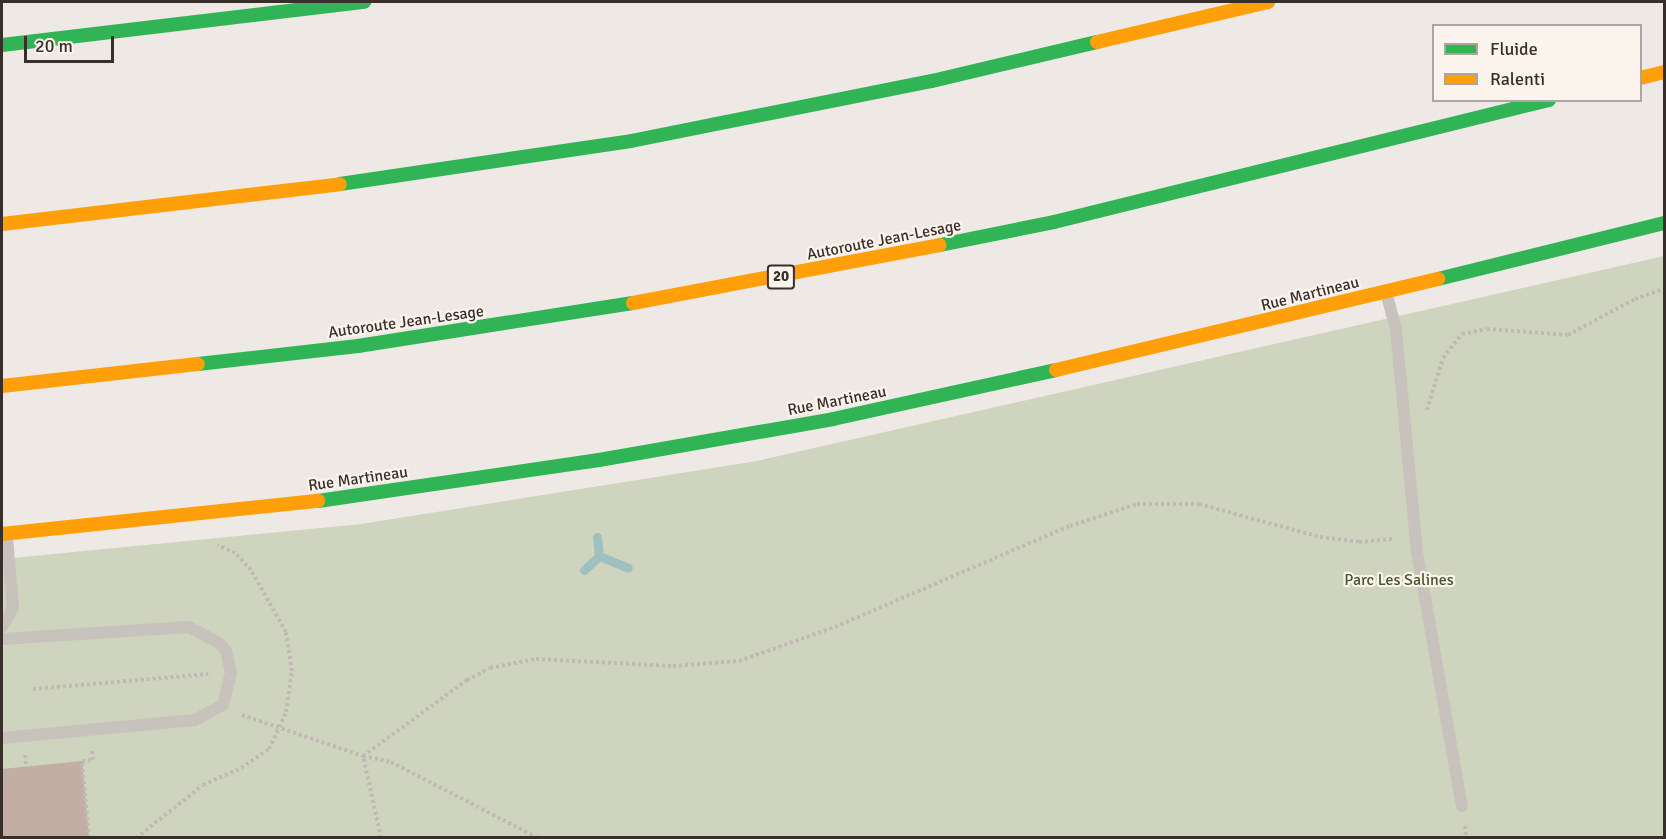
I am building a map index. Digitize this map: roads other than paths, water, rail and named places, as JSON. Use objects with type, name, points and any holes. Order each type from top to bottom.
[{"type":"main road","points":[[2,45],[364,2]]},
{"type":"main road","points":[[2,224],[268,195],[631,141],[932,81],[1268,2]]},
{"type":"main road","points":[[1642,78],[1665,72]]},
{"type":"main road","name":"Autoroute Jean-Lesage","points":[[2,386],[358,346],[716,290],[1063,220],[1541,102]]},
{"type":"main road","name":"Rue Martineau","points":[[4,533],[312,502],[694,444],[974,390],[1665,223]]},
{"type":"lane","points":[[1386,292],[1396,330],[1417,552],[1462,806]]},
{"type":"lane","points":[[2,627],[13,608],[4,533]]},
{"type":"lane","points":[[2,639],[189,627],[219,643],[226,651],[231,673],[223,705],[208,717],[2,734]]},
{"type":"waterway","points":[[597,537],[599,556]]},
{"type":"waterway","points":[[584,570],[599,556],[628,568]]},
{"type":"park label","name":"Parc Les Salines","points":[[1399,580]]}]
